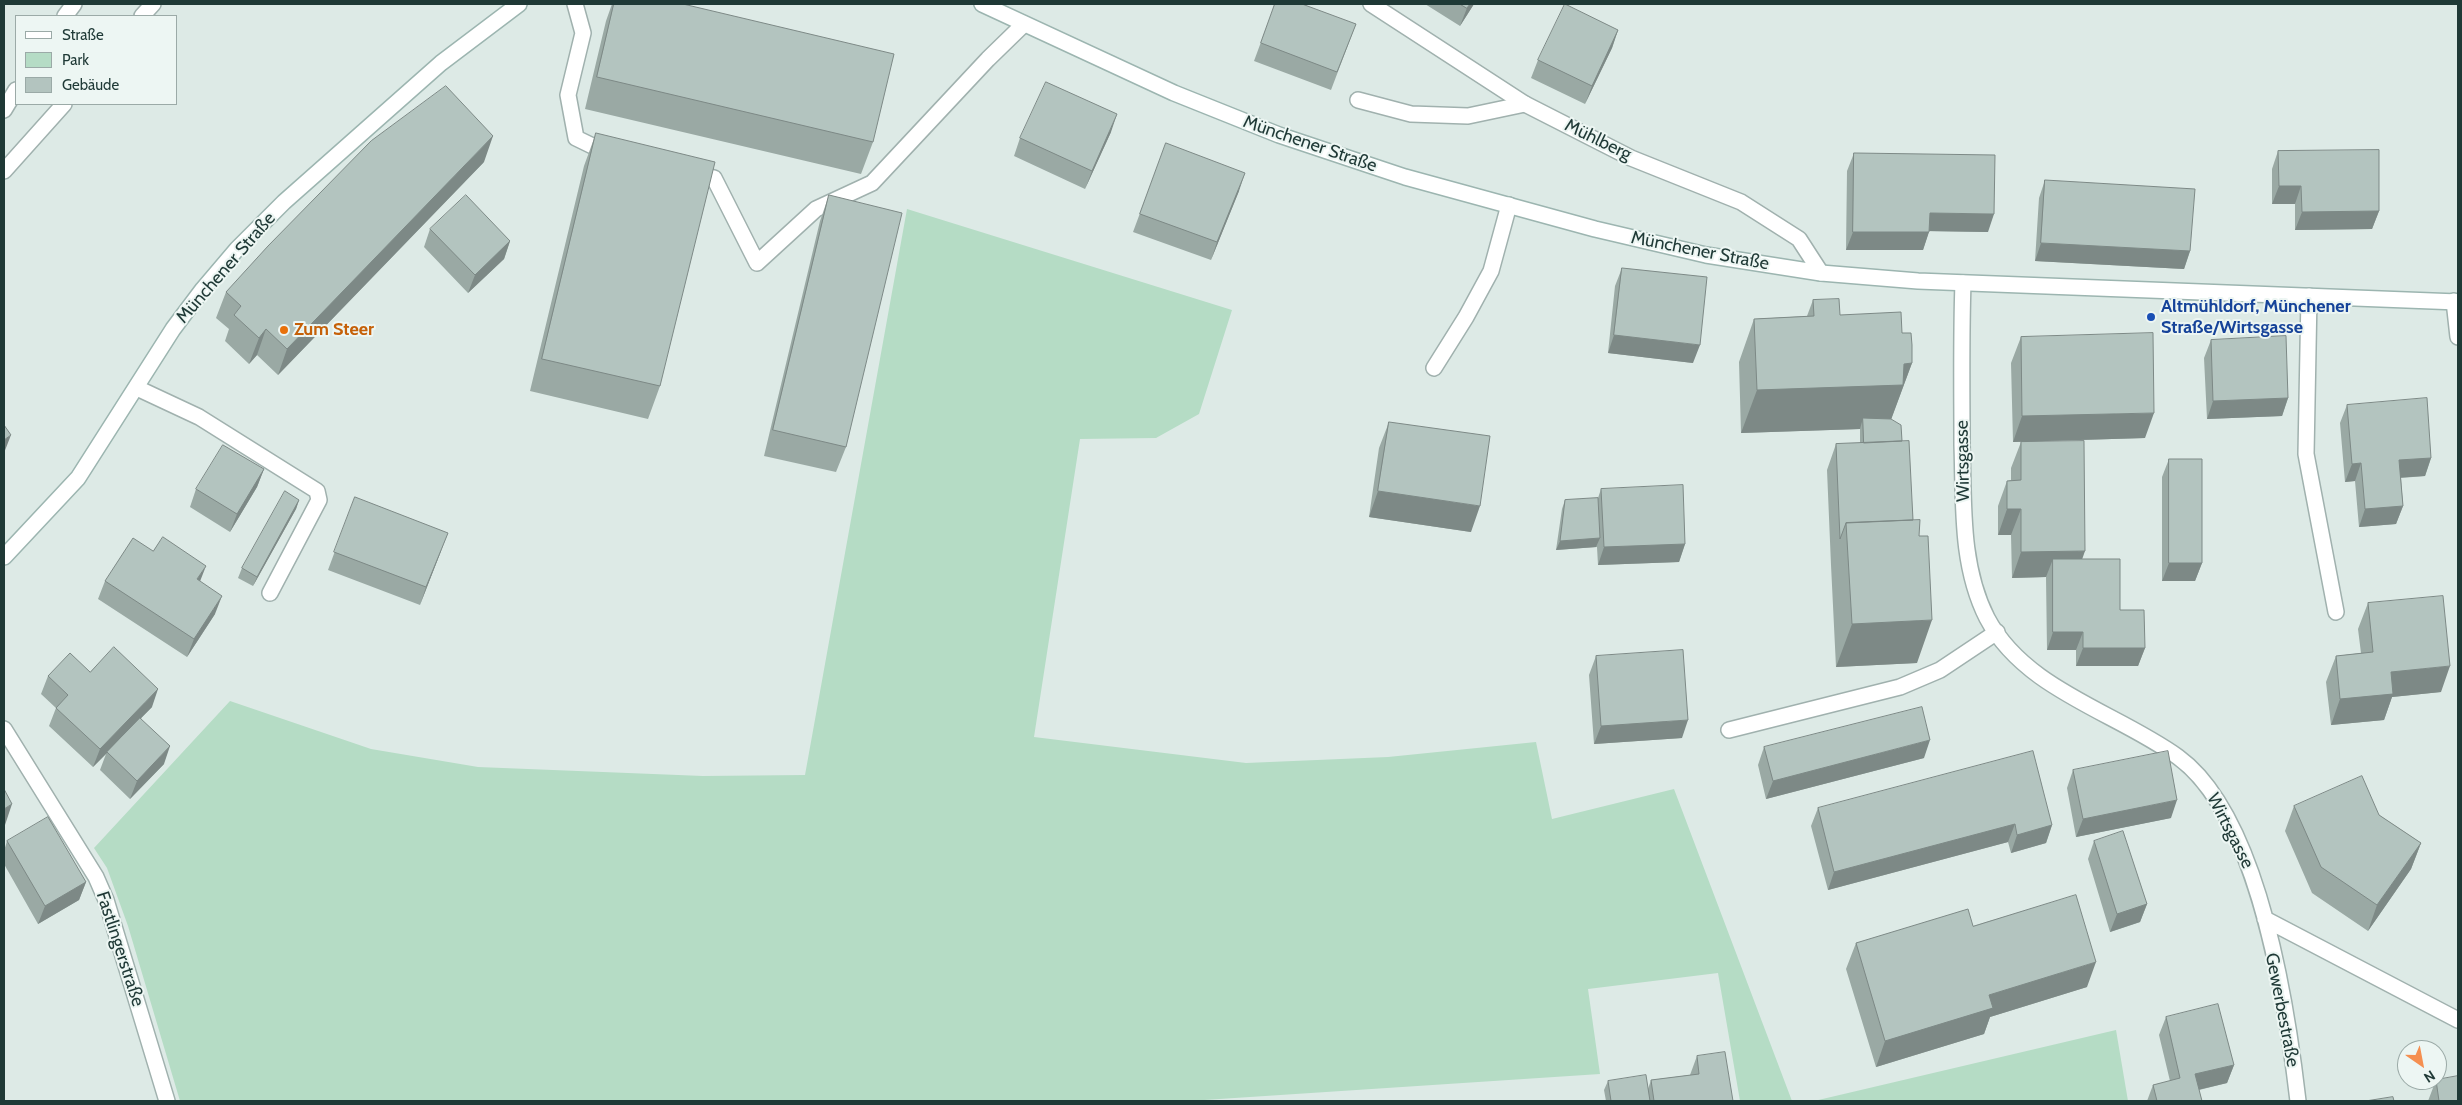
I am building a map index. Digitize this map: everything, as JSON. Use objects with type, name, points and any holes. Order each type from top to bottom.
[{"type":"street","points":[[66,15],[74,4]]},
{"type":"street","points":[[143,15],[153,4]]},
{"type":"street","name":"Münchener Straße","points":[[4,557],[78,478],[174,329],[203,289],[238,249],[278,208],[441,63],[519,4]]},
{"type":"street","points":[[575,4],[583,33],[568,95],[576,138],[620,160]]},
{"type":"street","name":"Münchener Straße","points":[[982,4],[1174,93],[1279,135],[1405,177],[1595,229],[1706,255],[1821,273],[1963,283],[2456,301]]},
{"type":"street","name":"Mühlberg","points":[[1371,4],[1525,104],[1631,158],[1741,202],[1799,239],[1821,273]]},
{"type":"street","points":[[677,170],[714,178],[757,263],[816,208],[872,183],[988,59],[1024,24]]},
{"type":"street","points":[[4,110],[15,92]]},
{"type":"street","points":[[1358,100],[1411,114],[1468,116],[1525,104]]},
{"type":"street","points":[[4,171],[63,105]]},
{"type":"street","points":[[1434,368],[1466,317],[1491,271],[1509,205]]},
{"type":"street","name":"Wirtsgasse","points":[[1963,283],[1961,350],[1964,522],[1969,569],[1981,606],[1997,632],[2043,680],[2154,742],[2179,758],[2193,771],[2215,796],[2226,817],[2251,870],[2265,919]]},
{"type":"street","points":[[2309,296],[2306,454],[2336,612]]},
{"type":"street","points":[[2456,301],[2458,337]]},
{"type":"street","points":[[137,388],[199,417],[317,491],[319,500],[270,593]]},
{"type":"street","points":[[1729,730],[1900,687],[1940,670],[1997,632]]},
{"type":"street","name":"Fastlingerstraße","points":[[4,729],[96,877],[106,900],[168,1101]]},
{"type":"street","points":[[2265,919],[2458,1020]]},
{"type":"street","name":"Gewerbestraße","points":[[2265,919],[2292,1047],[2298,1101]]},
{"type":"green space","points":[[907,209],[1232,310],[1199,414],[1156,438],[1080,439],[1034,737],[1246,763],[1388,757],[1536,742],[1552,819],[1674,789],[1792,1101],[1740,1101],[1718,973],[1588,989],[1600,1074],[1189,1101],[180,1101],[128,926],[107,868],[94,848],[230,701],[371,749],[478,767],[703,776],[805,775]]},
{"type":"green space","points":[[2116,1030],[2128,1101],[1814,1101]]},
{"type":"building","points":[[614,4],[683,4],[894,54],[873,142],[597,77]]},
{"type":"building","points":[[1275,4],[1302,4],[1356,24],[1337,72],[1261,43]]},
{"type":"building","points":[[1460,4],[1470,4],[1467,8]]},
{"type":"building","points":[[1565,4],[1618,30],[1592,86],[1538,60]]},
{"type":"building","points":[[1046,82],[1117,114],[1092,171],[1020,138]]},
{"type":"building","points":[[446,86],[493,136],[287,349],[266,329],[259,338],[234,315],[241,306],[226,292],[268,246],[371,141]]},
{"type":"building","points":[[596,133],[715,162],[660,386],[542,359]]},
{"type":"building","points":[[1166,143],[1245,173],[1217,242],[1140,214]]},
{"type":"building","points":[[2379,150],[2379,211],[2302,212],[2301,186],[2279,186],[2278,151]]},
{"type":"building","points":[[1854,153],[1995,155],[1994,214],[1930,213],[1929,232],[1853,232]]},
{"type":"building","points":[[2045,180],[2195,189],[2190,251],[2041,243]]},
{"type":"building","points":[[466,195],[510,241],[475,275],[430,229]]},
{"type":"building","points":[[829,195],[902,213],[846,447],[773,430]]},
{"type":"building","points":[[1622,268],[1707,277],[1700,345],[1614,335]]},
{"type":"building","points":[[1839,299],[1840,315],[1901,312],[1902,333],[1911,333],[1912,345],[1912,363],[1904,364],[1903,385],[1757,390],[1754,319],[1814,316],[1813,300]]},
{"type":"building","points":[[2153,333],[2154,413],[2022,416],[2021,337]]},
{"type":"building","points":[[2286,336],[2288,398],[2213,401],[2211,340]]},
{"type":"building","points":[[2427,398],[2431,458],[2399,460],[2403,506],[2365,509],[2361,463],[2352,464],[2347,405]]},
{"type":"building","points":[[1863,418],[1891,419],[1901,425],[1902,441],[1864,443]]},
{"type":"building","points":[[1389,422],[1490,436],[1480,506],[1378,491]]},
{"type":"building","points":[[4,425],[11,435],[4,440]]},
{"type":"building","points":[[1909,441],[1913,520],[1846,523],[1840,539],[1836,444]]},
{"type":"building","points":[[2084,441],[2085,551],[2021,552],[2021,509],[2007,509],[2007,481],[2021,480],[2021,442]]},
{"type":"building","points":[[223,445],[264,469],[237,514],[196,489]]},
{"type":"building","points":[[2169,459],[2202,459],[2202,563],[2169,563]]},
{"type":"building","points":[[1683,485],[1685,544],[1604,547],[1601,489]]},
{"type":"building","points":[[285,491],[299,500],[257,577],[242,568]]},
{"type":"building","points":[[355,497],[448,533],[426,587],[334,552]]},
{"type":"building","points":[[1598,498],[1600,538],[1560,541],[1565,500]]},
{"type":"building","points":[[1920,520],[1919,536],[1928,536],[1932,620],[1852,624],[1846,523]]},
{"type":"building","points":[[163,537],[206,566],[197,579],[222,596],[194,639],[105,581],[133,538],[153,551]]},
{"type":"building","points":[[2053,559],[2120,559],[2120,610],[2144,610],[2145,648],[2083,648],[2083,632],[2053,632]]},
{"type":"building","points":[[2443,596],[2450,666],[2391,672],[2393,694],[2340,699],[2336,656],[2373,652],[2368,603]]},
{"type":"building","points":[[114,647],[158,689],[100,749],[56,708],[68,695],[48,676],[70,653],[90,672]]},
{"type":"building","points":[[1683,650],[1688,720],[1601,726],[1596,656]]},
{"type":"building","points":[[1922,707],[1930,740],[1773,781],[1764,747]]},
{"type":"building","points":[[140,718],[170,746],[137,781],[107,752]]},
{"type":"building","points":[[2033,751],[2052,825],[2017,835],[2015,824],[1834,872],[1818,808]]},
{"type":"building","points":[[2168,751],[2177,800],[2083,819],[2073,770]]},
{"type":"building","points":[[2362,776],[2379,815],[2421,843],[2377,905],[2321,867],[2294,806]]},
{"type":"building","points":[[4,789],[12,804],[4,809]]},
{"type":"building","points":[[48,817],[86,882],[45,906],[7,841]]},
{"type":"building","points":[[2123,831],[2147,904],[2117,914],[2094,841]]},
{"type":"building","points":[[2076,895],[2096,962],[1989,995],[1993,1008],[1885,1041],[1856,943],[1968,909],[1973,926]]},
{"type":"building","points":[[2218,1004],[2234,1065],[2195,1074],[2202,1101],[2157,1101],[2153,1085],[2180,1078],[2166,1017]]},
{"type":"building","points":[[1725,1052],[1733,1101],[1654,1101],[1651,1080],[1699,1074],[1697,1056]]},
{"type":"building","points":[[1646,1075],[1650,1101],[1611,1101],[1608,1081]]},
{"type":"building","points":[[2458,1076],[2458,1101],[2439,1101],[2437,1090],[2447,1090],[2447,1078]]},
{"type":"building","points":[[2393,1097],[2394,1101],[2366,1101]]},
{"type":"place","name":"Altmühldorf, Münchener Straße/Wirtsgasse","points":[[2151,317]]},
{"type":"place","name":"Zum Steer","points":[[284,330]]}]
